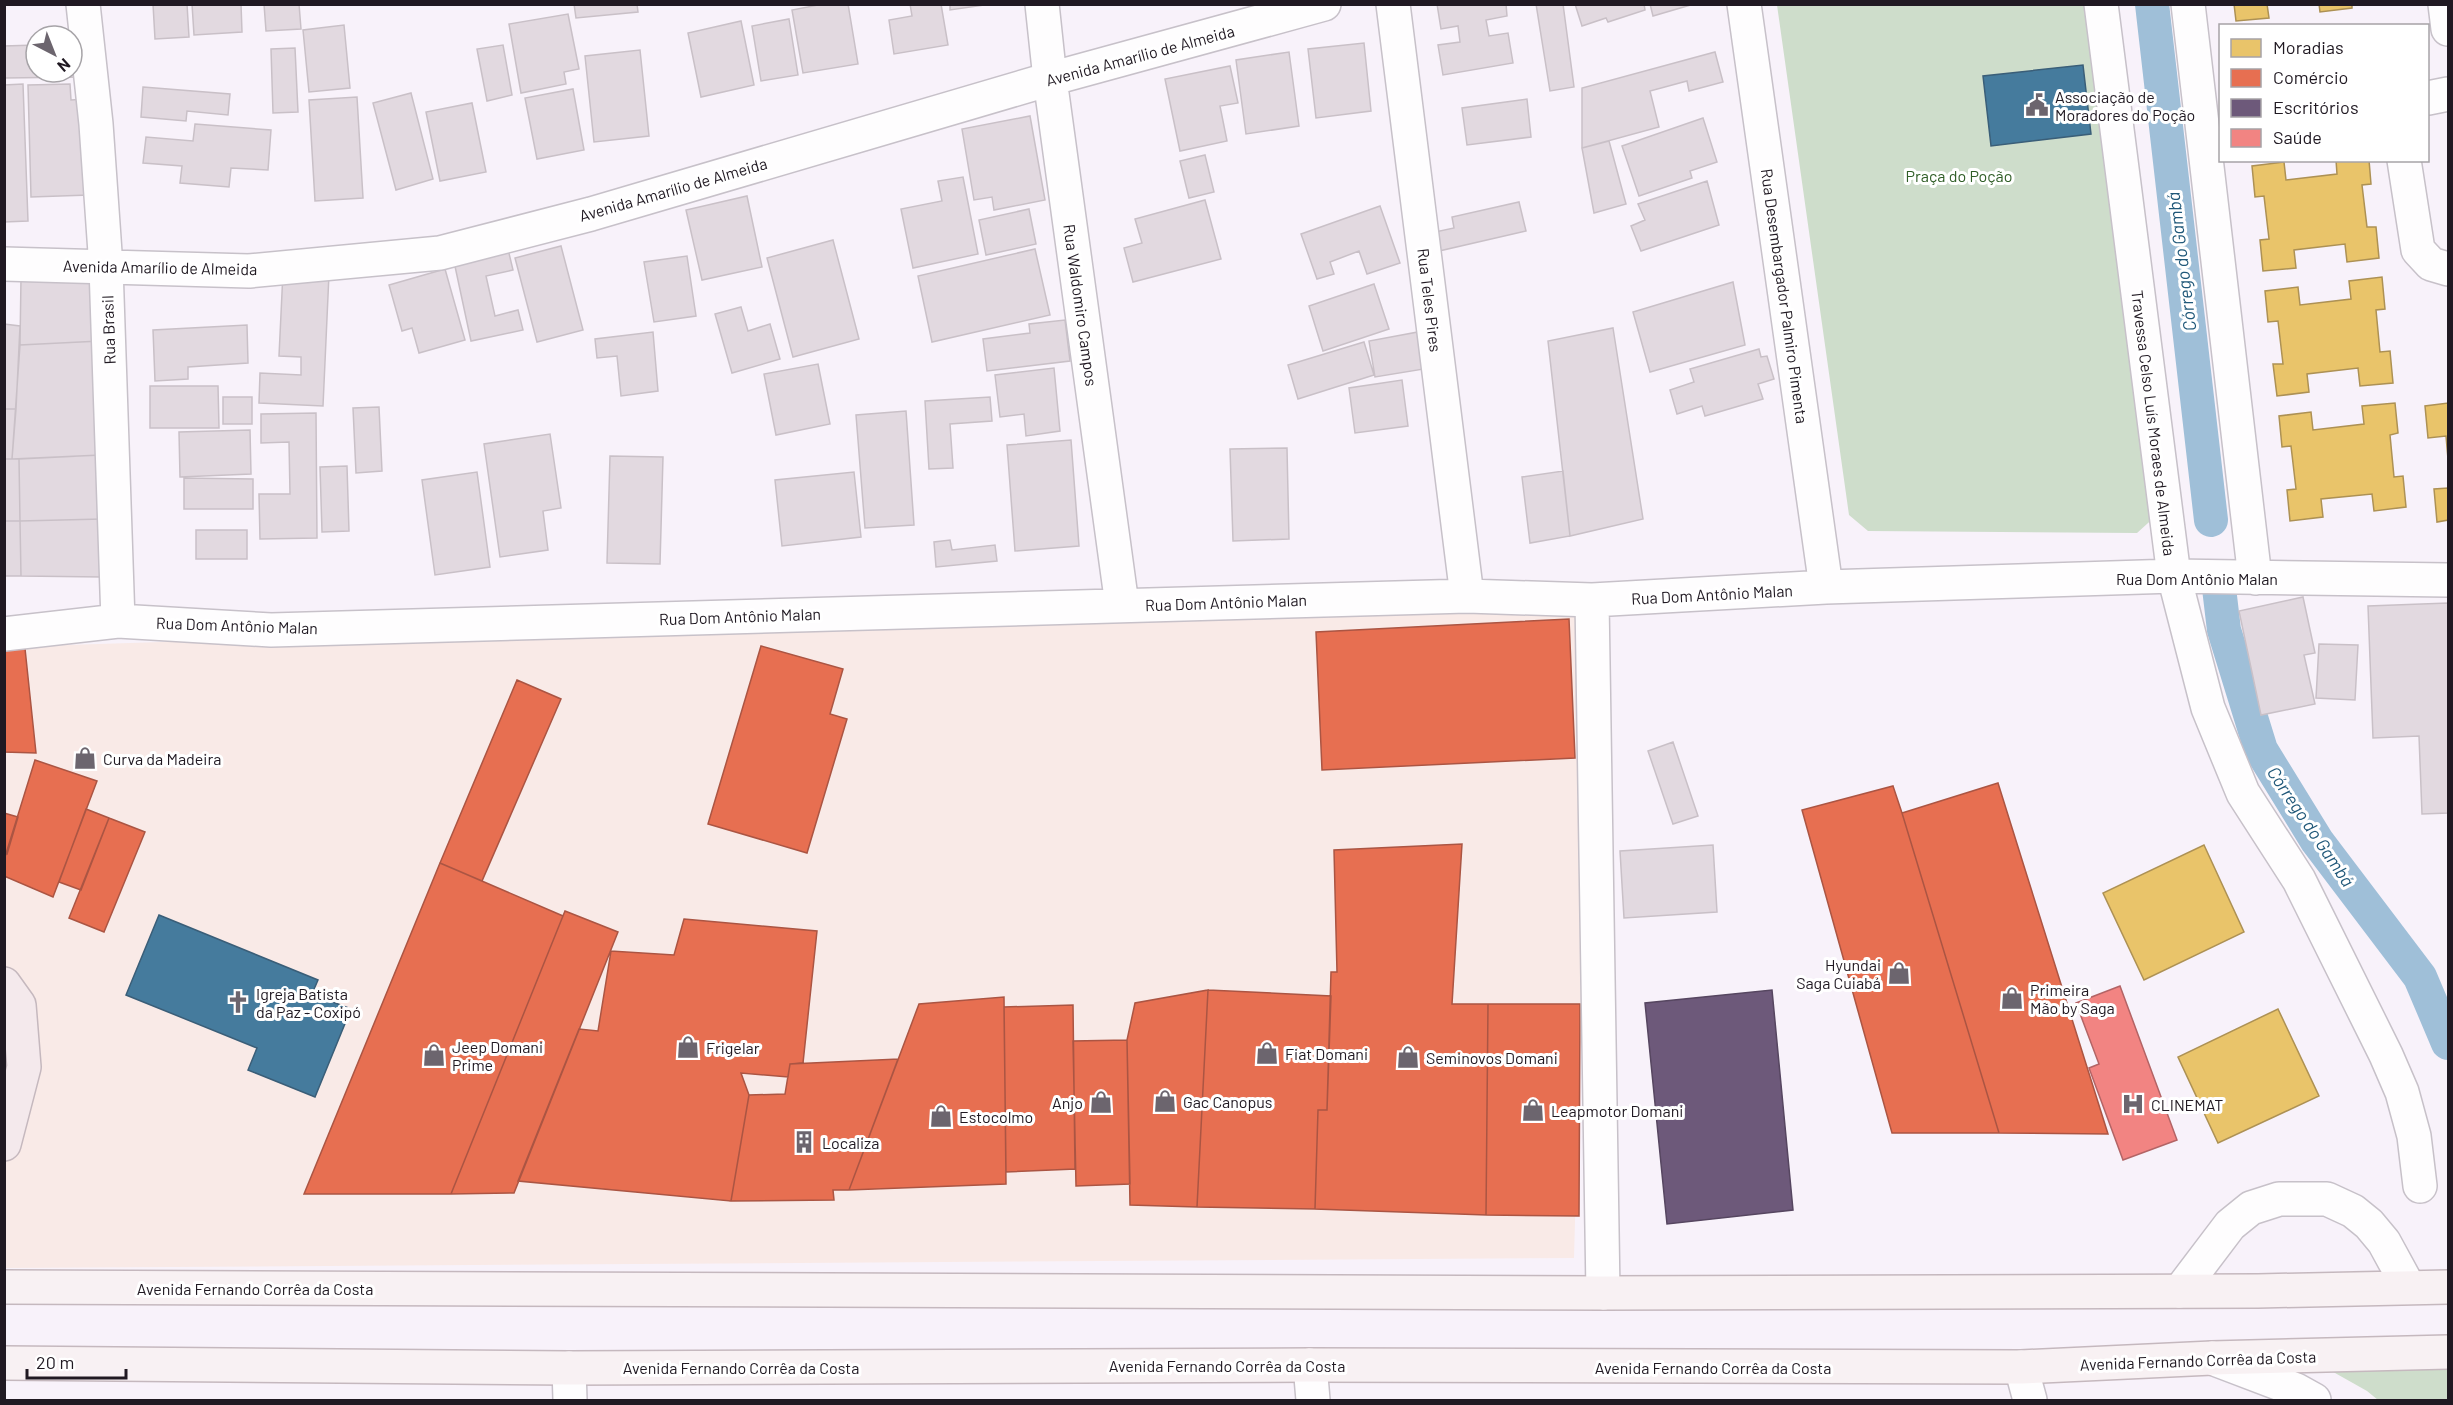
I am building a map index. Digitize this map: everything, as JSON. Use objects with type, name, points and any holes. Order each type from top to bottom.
[{"type":"highway","points":[[4,984],[19,1005],[24,1067],[4,1144]]},
{"type":"main road","name":"Avenida Fernando Corrêa da Costa","points":[[4,1287],[1603,1293],[2258,1291],[2408,1286],[2448,1287]]},
{"type":"main road","name":"Avenida Fernando Corrêa da Costa","points":[[4,1363],[569,1368],[1310,1365],[2021,1367],[2212,1358],[2448,1352]]},
{"type":"street","name":"Rua Brasil","points":[[83,4],[96,124],[106,267],[118,621]]},
{"type":"street","name":"Rua Waldomiro Campos","points":[[1042,4],[1050,79],[1122,605]]},
{"type":"street","name":"Avenida Amarílio de Almeida","points":[[4,264],[249,271],[440,253],[591,214],[1050,79],[1324,4]]},
{"type":"street","name":"Rua Teles Pires","points":[[1393,4],[1467,596]]},
{"type":"street","name":"Rua Desembargador Palmiro Pimenta","points":[[1744,4],[1826,588]]},
{"type":"street","name":"Travessa Celso Luís Moraes de Almeida","points":[[2101,4],[2174,576],[2208,708],[2243,793],[2299,880],[2386,1055],[2402,1092],[2414,1136],[2420,1186]]},
{"type":"street","points":[[2188,4],[2255,578]]},
{"type":"street","points":[[2445,4],[2448,29]]},
{"type":"street","points":[[2429,98],[2448,94]]},
{"type":"street","points":[[2404,162],[2418,250],[2431,264],[2448,269]]},
{"type":"street","name":"Rua Dom Antônio Malan","points":[[4,634],[118,621],[271,630],[1467,596],[1592,600],[1826,588],[2174,576],[2448,580]]},
{"type":"street","points":[[1592,600],[1603,1293]]},
{"type":"street","points":[[2180,1291],[2230,1225],[2251,1208],[2279,1199],[2327,1199],[2353,1211],[2384,1242],[2408,1286]]},
{"type":"street","points":[[2212,1358],[2296,1390],[2314,1401]]},
{"type":"street","points":[[1310,1365],[1313,1401]]},
{"type":"street","points":[[2021,1367],[2030,1401]]},
{"type":"street","points":[[569,1368],[570,1401]]},
{"type":"shaded area","points":[[1592,596],[1574,1258],[5,1268],[5,1135],[13,1115],[4,968],[4,647]]},
{"type":"green space","name":"Praça do Poção","points":[[1777,5],[2095,5],[2158,514],[2137,533],[1868,531],[1849,515]]},
{"type":"green space","points":[[2312,1360],[2448,1360],[2448,1400],[2378,1400],[2367,1391]]},
{"type":"building: Moradias","points":[[2234,4],[2267,4],[2269,18],[2236,21]]},
{"type":"building: Moradias","points":[[2319,4],[2352,4],[2352,8],[2320,12]]},
{"type":"building: Moradias","points":[[2284,162],[2286,180],[2337,174],[2336,162],[2369,162],[2371,184],[2362,185],[2367,227],[2376,227],[2379,258],[2347,262],[2345,244],[2294,250],[2296,268],[2263,271],[2260,240],[2269,239],[2264,196],[2255,197],[2252,166]]},
{"type":"building: Moradias","points":[[2382,277],[2385,309],[2376,310],[2380,352],[2390,351],[2393,383],[2360,386],[2358,368],[2307,374],[2309,392],[2277,396],[2273,364],[2283,364],[2278,321],[2268,322],[2265,291],[2298,287],[2300,305],[2351,299],[2349,281]]},
{"type":"building: Moradias","points":[[2395,403],[2398,433],[2390,435],[2394,477],[2403,476],[2406,507],[2374,511],[2372,494],[2321,499],[2323,517],[2290,521],[2287,490],[2296,489],[2291,446],[2282,447],[2279,416],[2311,412],[2313,430],[2364,424],[2362,406]]},
{"type":"building: Moradias","points":[[2448,403],[2448,459],[2446,436],[2428,438],[2425,406]]},
{"type":"building: Moradias","points":[[2448,488],[2448,520],[2437,522],[2434,489]]},
{"type":"building: Moradias","points":[[2204,845],[2244,932],[2144,980],[2103,893]]},
{"type":"building: Moradias","points":[[2278,1009],[2319,1096],[2218,1143],[2178,1057]]},
{"type":"building: Comércio","points":[[1569,619],[1575,758],[1322,770],[1316,632]]},
{"type":"building: Comércio","points":[[24,639],[36,753],[4,752],[4,646]]},
{"type":"building: Comércio","points":[[761,646],[843,669],[830,714],[847,719],[807,853],[708,824]]},
{"type":"building: Comércio","points":[[517,680],[561,699],[482,881],[440,863]]},
{"type":"building: Comércio","points":[[35,760],[97,781],[53,897],[4,876],[4,860]]},
{"type":"building: Comércio","name":"Primeira Mão by Saga","points":[[1998,783],[2108,1134],[1999,1133],[1902,813]]},
{"type":"building: Comércio","name":"Hyundai Saga Cuiabá","points":[[1893,786],[1999,1133],[1892,1133],[1802,810]]},
{"type":"building: Comércio","points":[[86,809],[109,818],[81,890],[59,882]]},
{"type":"building: Comércio","points":[[4,813],[18,817],[7,854],[4,853]]},
{"type":"building: Comércio","points":[[109,818],[145,832],[104,932],[69,918]]},
{"type":"building: Comércio","name":"Seminovos Domani","points":[[1462,844],[1452,1004],[1488,1004],[1486,1215],[1315,1209],[1318,1110],[1327,1110],[1331,972],[1337,972],[1334,850]]},
{"type":"building: Comércio","name":"Jeep Domani Prime","points":[[440,863],[563,916],[451,1194],[304,1194]]},
{"type":"building: Comércio","points":[[565,911],[618,932],[514,1193],[451,1194]]},
{"type":"building: Comércio","name":"Frigelar","points":[[684,919],[817,931],[803,1063],[790,1064],[788,1077],[741,1073],[749,1095],[731,1201],[518,1181],[579,1029],[598,1031],[611,951],[674,955]]},
{"type":"building: Comércio","name":"Fiat Domani","points":[[1208,990],[1331,996],[1327,1110],[1318,1110],[1315,1209],[1197,1207]]},
{"type":"building: Comércio","name":"Gac Canopus","points":[[1208,990],[1197,1207],[1130,1205],[1127,1040],[1135,1003]]},
{"type":"building: Comércio","name":"Estocolmo","points":[[1004,997],[1006,1184],[849,1190],[919,1004]]},
{"type":"building: Comércio","name":"Leapmotor Domani","points":[[1488,1004],[1580,1004],[1579,1216],[1486,1215]]},
{"type":"building: Comércio","points":[[1073,1005],[1075,1169],[1006,1172],[1004,1007]]},
{"type":"building: Comércio","name":"Anjo","points":[[1127,1040],[1130,1184],[1076,1186],[1073,1041]]},
{"type":"building: Comércio","name":"Localiza","points":[[898,1059],[849,1190],[833,1190],[834,1200],[731,1201],[749,1095],[785,1094],[790,1064]]},
{"type":"building: Escritórios","points":[[1772,990],[1793,1210],[1667,1224],[1645,1003]]},
{"type":"building: Saúde","name":"CLINEMAT","points":[[2120,986],[2177,1140],[2123,1160],[2089,1068],[2099,1064],[2076,1003]]},
{"type":"building: Público","name":"Associação de Moradores do Poção","points":[[2083,65],[2091,134],[1991,146],[1983,76]]},
{"type":"building: Público","name":"Igreja Batista da Paz - Coxipó","points":[[159,915],[318,980],[312,994],[351,1009],[315,1097],[248,1070],[257,1048],[126,995]]},
{"type":"building: Outros","points":[[153,4],[187,4],[189,37],[155,39]]},
{"type":"building: Outros","points":[[192,4],[241,4],[242,32],[194,35]]},
{"type":"building: Outros","points":[[264,4],[299,4],[301,29],[266,31]]},
{"type":"building: Outros","points":[[574,4],[637,4],[638,12],[576,18]]},
{"type":"building: Outros","points":[[823,4],[848,4],[858,64],[803,73],[792,10]]},
{"type":"building: Outros","points":[[910,4],[941,4],[948,45],[894,54],[889,20],[912,16]]},
{"type":"building: Outros","points":[[950,4],[991,4],[950,10]]},
{"type":"building: Outros","points":[[1437,4],[1506,4],[1507,16],[1486,20],[1489,36],[1508,33],[1513,63],[1443,75],[1438,45],[1460,42],[1458,26],[1441,29]]},
{"type":"building: Outros","points":[[1536,4],[1563,4],[1574,87],[1550,91]]},
{"type":"building: Outros","points":[[1575,4],[1644,4],[1645,10],[1608,22],[1606,18],[1582,26]]},
{"type":"building: Outros","points":[[1650,4],[1694,4],[1653,16]]},
{"type":"building: Outros","points":[[568,14],[579,69],[564,72],[566,84],[521,93],[509,24]]},
{"type":"building: Outros","points":[[789,19],[798,75],[761,81],[752,26]]},
{"type":"building: Outros","points":[[741,21],[754,85],[701,97],[688,33]]},
{"type":"building: Outros","points":[[344,25],[350,88],[309,92],[303,30]]},
{"type":"building: Outros","points":[[1364,43],[1371,111],[1316,118],[1308,49]]},
{"type":"building: Outros","points":[[24,45],[24,78],[4,78],[4,46]]},
{"type":"building: Outros","points":[[503,45],[512,95],[487,101],[477,49]]},
{"type":"building: Outros","points":[[295,48],[298,112],[273,113],[271,49]]},
{"type":"building: Outros","points":[[640,50],[649,136],[594,142],[585,56]]},
{"type":"building: Outros","points":[[1289,52],[1299,126],[1246,134],[1236,60]]},
{"type":"building: Outros","points":[[1715,52],[1723,82],[1689,91],[1687,81],[1650,91],[1659,127],[1582,148],[1582,88]]},
{"type":"building: Outros","points":[[1230,66],[1238,103],[1220,106],[1227,141],[1180,151],[1165,79]]},
{"type":"building: Outros","points":[[23,84],[28,221],[4,222],[4,85]]},
{"type":"building: Outros","points":[[70,84],[71,100],[86,99],[89,195],[31,197],[28,85]]},
{"type":"building: Outros","points":[[143,87],[230,94],[228,115],[187,111],[186,121],[141,117]]},
{"type":"building: Outros","points":[[573,89],[584,150],[537,159],[525,98]]},
{"type":"building: Outros","points":[[411,93],[433,179],[396,190],[373,103]]},
{"type":"building: Outros","points":[[357,97],[363,198],[315,201],[309,100]]},
{"type":"building: Outros","points":[[1527,99],[1531,137],[1467,145],[1462,108]]},
{"type":"building: Outros","points":[[472,103],[486,172],[440,181],[426,112]]},
{"type":"building: Outros","points":[[1030,116],[1045,200],[994,210],[992,197],[974,200],[962,129]]},
{"type":"building: Outros","points":[[1703,118],[1717,162],[1690,171],[1692,178],[1639,196],[1622,146]]},
{"type":"building: Outros","points":[[195,124],[271,130],[268,170],[231,168],[229,187],[180,183],[182,166],[143,163],[146,137],[193,141]]},
{"type":"building: Outros","points":[[1609,141],[1626,204],[1594,213],[1582,148]]},
{"type":"building: Outros","points":[[1205,155],[1214,192],[1189,198],[1180,161]]},
{"type":"building: Outros","points":[[963,177],[978,254],[913,268],[901,209],[942,201],[938,181]]},
{"type":"building: Outros","points":[[1707,181],[1719,225],[1641,251],[1631,226],[1645,220],[1638,204]]},
{"type":"building: Outros","points":[[747,196],[762,267],[702,280],[686,210]]},
{"type":"building: Outros","points":[[1205,200],[1221,259],[1133,282],[1124,248],[1142,243],[1135,219]]},
{"type":"building: Outros","points":[[1519,202],[1526,231],[1439,251],[1435,232],[1454,228],[1452,217]]},
{"type":"building: Outros","points":[[1380,206],[1400,263],[1367,274],[1359,251],[1330,262],[1334,274],[1317,279],[1301,234]]},
{"type":"building: Outros","points":[[1029,209],[1036,244],[986,255],[979,220]]},
{"type":"building: Outros","points":[[833,240],[859,339],[793,357],[767,258]]},
{"type":"building: Outros","points":[[507,245],[513,270],[486,276],[495,316],[518,310],[523,330],[471,341],[453,257]]},
{"type":"building: Outros","points":[[561,246],[583,330],[537,342],[515,258]]},
{"type":"building: Outros","points":[[1035,249],[1050,315],[932,342],[918,276]]},
{"type":"building: Outros","points":[[687,256],[696,316],[654,322],[644,262]]},
{"type":"building: Outros","points":[[445,269],[465,340],[419,353],[412,328],[402,331],[389,285]]},
{"type":"building: Outros","points":[[283,272],[329,274],[323,406],[259,403],[260,373],[301,375],[301,357],[279,356]]},
{"type":"building: Outros","points":[[97,277],[100,341],[20,345],[21,278]]},
{"type":"building: Outros","points":[[1733,282],[1745,345],[1650,372],[1633,312]]},
{"type":"building: Outros","points":[[1374,284],[1389,329],[1323,351],[1309,306]]},
{"type":"building: Outros","points":[[741,307],[748,331],[770,324],[780,359],[732,373],[715,314]]},
{"type":"building: Outros","points":[[1065,320],[1070,361],[987,371],[983,339],[1030,333],[1029,324]]},
{"type":"building: Outros","points":[[4,324],[20,326],[16,409],[4,409]]},
{"type":"building: Outros","points":[[247,325],[248,363],[188,367],[188,379],[155,381],[153,330]]},
{"type":"building: Outros","points":[[1613,328],[1643,519],[1570,536],[1548,341]]},
{"type":"building: Outros","points":[[653,332],[658,391],[621,396],[617,356],[597,358],[595,339]]},
{"type":"building: Outros","points":[[1418,332],[1424,369],[1375,377],[1369,341]]},
{"type":"building: Outros","points":[[100,341],[101,455],[12,459],[20,345]]},
{"type":"building: Outros","points":[[1364,342],[1374,375],[1298,399],[1288,365]]},
{"type":"building: Outros","points":[[1759,349],[1761,357],[1767,356],[1774,379],[1758,384],[1763,399],[1705,416],[1702,406],[1677,414],[1670,390],[1694,382],[1690,369]]},
{"type":"building: Outros","points":[[818,364],[830,424],[776,435],[764,374]]},
{"type":"building: Outros","points":[[1054,368],[1060,431],[1026,436],[1024,414],[1000,417],[995,375]]},
{"type":"building: Outros","points":[[1402,380],[1408,426],[1355,433],[1349,388]]},
{"type":"building: Outros","points":[[150,386],[218,386],[219,428],[150,428]]},
{"type":"building: Outros","points":[[223,397],[252,397],[252,424],[223,424]]},
{"type":"building: Outros","points":[[990,397],[992,421],[950,424],[953,468],[929,469],[925,401]]},
{"type":"building: Outros","points":[[379,407],[382,471],[356,473],[353,408]]},
{"type":"building: Outros","points":[[4,409],[16,409],[12,459],[4,459]]},
{"type":"building: Outros","points":[[906,411],[914,525],[865,528],[856,415]]},
{"type":"building: Outros","points":[[316,413],[317,538],[260,539],[259,494],[290,494],[289,442],[261,443],[261,414]]},
{"type":"building: Outros","points":[[250,430],[251,474],[180,477],[179,432]]},
{"type":"building: Outros","points":[[550,434],[561,508],[543,511],[548,550],[500,557],[484,444]]},
{"type":"building: Outros","points":[[1071,440],[1079,546],[1015,551],[1007,445]]},
{"type":"building: Outros","points":[[1287,448],[1289,539],[1233,541],[1230,449]]},
{"type":"building: Outros","points":[[101,455],[102,519],[20,521],[19,459]]},
{"type":"building: Outros","points":[[610,456],[663,457],[660,564],[607,563]]},
{"type":"building: Outros","points":[[4,459],[19,459],[20,521],[4,521]]},
{"type":"building: Outros","points":[[347,466],[349,531],[322,532],[320,467]]},
{"type":"building: Outros","points":[[1563,471],[1570,536],[1530,543],[1522,477]]},
{"type":"building: Outros","points":[[477,472],[490,567],[435,575],[422,480]]},
{"type":"building: Outros","points":[[854,472],[861,537],[782,546],[775,480]]},
{"type":"building: Outros","points":[[184,478],[253,479],[253,509],[184,509]]},
{"type":"building: Outros","points":[[102,519],[102,577],[21,576],[20,521]]},
{"type":"building: Outros","points":[[4,521],[20,521],[21,576],[4,576]]},
{"type":"building: Outros","points":[[196,530],[247,530],[247,559],[196,559]]},
{"type":"building: Outros","points":[[950,540],[952,550],[995,545],[997,561],[936,567],[934,542]]},
{"type":"building: Outros","points":[[2303,597],[2315,653],[2304,655],[2315,704],[2261,715],[2239,611]]},
{"type":"building: Outros","points":[[2448,603],[2448,813],[2422,814],[2419,736],[2373,738],[2368,606]]},
{"type":"building: Outros","points":[[2319,644],[2358,645],[2355,700],[2316,698]]},
{"type":"building: Outros","points":[[1673,742],[1698,816],[1673,824],[1648,751]]},
{"type":"building: Outros","points":[[1713,845],[1717,912],[1624,918],[1620,851]]},
{"type":"waterway","name":"Córrego do Gambá","points":[[2152,4],[2211,520]]},
{"type":"waterway","name":"Córrego do Gambá","points":[[2219,588],[2224,630],[2261,750],[2317,841],[2420,977],[2448,1043]]},
{"type":"place","name":"Associação de Moradores do Poção","points":[[2037,105]]},
{"type":"place","name":"Curva da Madeira","points":[[85,758]]},
{"type":"place","name":"Hyundai Saga Cuiabá","points":[[1899,973]]},
{"type":"place","name":"Primeira Mão by Saga","points":[[2012,998]]},
{"type":"place","name":"Igreja Batista da Paz - Coxipó","points":[[238,1002]]},
{"type":"place","name":"Frigelar","points":[[688,1047]]},
{"type":"place","name":"Fiat Domani","points":[[1267,1053]]},
{"type":"place","name":"Jeep Domani Prime","points":[[434,1055]]},
{"type":"place","name":"Seminovos Domani","points":[[1408,1057]]},
{"type":"place","name":"Gac Canopus","points":[[1165,1101]]},
{"type":"place","name":"Anjo","points":[[1101,1102]]},
{"type":"place","name":"CLINEMAT","points":[[2133,1104]]},
{"type":"place","name":"Leapmotor Domani","points":[[1533,1110]]},
{"type":"place","name":"Estocolmo","points":[[941,1116]]},
{"type":"place","name":"Localiza","points":[[804,1142]]}]
